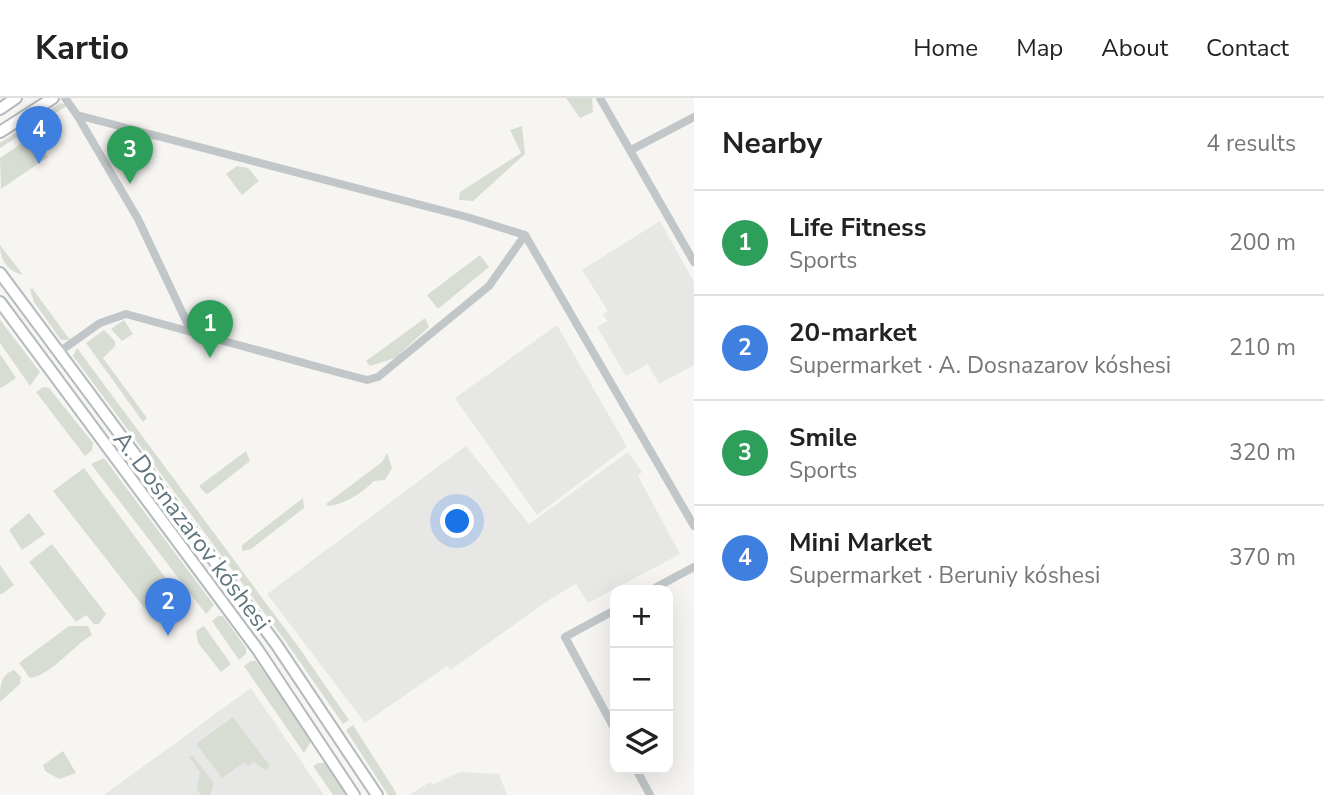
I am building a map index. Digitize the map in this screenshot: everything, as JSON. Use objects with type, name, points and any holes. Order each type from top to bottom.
[{"type":"main road","points":[[0,109],[16,98]]},
{"type":"main road","points":[[0,131],[52,98]]},
{"type":"main road","name":"A. Dosnazarov kóshesi","points":[[0,273],[269,635],[343,740],[377,795]]},
{"type":"main road","name":"A. Dosnazarov kóshesi","points":[[0,302],[258,650],[354,795]]},
{"type":"street","points":[[65,98],[138,219],[191,331]]},
{"type":"street","points":[[600,98],[694,261]]},
{"type":"street","points":[[77,115],[467,217],[524,235],[694,526]]},
{"type":"street","points":[[631,150],[694,117]]},
{"type":"street","points":[[59,352],[100,323],[126,314],[367,380],[378,377],[489,286],[524,235]]},
{"type":"street","points":[[660,585],[694,567]]},
{"type":"street","points":[[610,613],[565,637],[610,721]]},
{"type":"street","points":[[639,774],[650,795]]},
{"type":"shaded area","points":[[566,98],[592,98],[593,112],[580,118]]},
{"type":"shaded area","points":[[60,103],[68,105],[0,148],[0,143]]},
{"type":"shaded area","points":[[522,126],[525,154],[473,201],[459,200],[460,192],[521,153],[510,130]]},
{"type":"shaded area","points":[[32,136],[48,157],[1,189],[0,158]]},
{"type":"shaded area","points":[[237,166],[248,168],[259,181],[242,195],[226,174]]},
{"type":"shaded area","points":[[660,221],[694,282],[694,365],[659,384],[648,364],[626,376],[597,327],[607,321],[603,314],[608,311],[582,270]]},
{"type":"shaded area","points":[[0,245],[23,275],[6,264],[1,256]]},
{"type":"shaded area","points":[[480,255],[489,267],[438,309],[427,295]]},
{"type":"shaded area","points":[[32,288],[70,340],[61,340],[34,302],[30,290]]},
{"type":"shaded area","points":[[425,318],[429,327],[395,358],[370,366],[366,361]]},
{"type":"shaded area","points":[[0,320],[40,372],[30,386],[0,343]]},
{"type":"shaded area","points":[[124,320],[133,334],[122,341],[111,329]]},
{"type":"shaded area","points":[[557,325],[627,447],[537,515],[455,398]]},
{"type":"shaded area","points":[[104,330],[115,341],[115,346],[103,358],[147,418],[143,422],[86,343]]},
{"type":"shaded area","points":[[77,348],[300,649],[349,720],[343,724],[286,642],[73,356]]},
{"type":"shaded area","points":[[0,354],[16,378],[1,388],[0,387]]},
{"type":"shaded area","points":[[43,387],[49,388],[93,443],[92,450],[85,456],[36,392]]},
{"type":"shaded area","points":[[466,446],[529,524],[628,452],[642,472],[638,476],[680,554],[622,585],[610,585],[610,591],[588,603],[576,584],[450,670],[447,666],[365,723],[267,594]]},
{"type":"shaded area","points":[[246,451],[250,461],[206,494],[199,486]]},
{"type":"shaded area","points":[[387,453],[392,468],[385,480],[374,481],[347,501],[328,506],[326,504],[382,462]]},
{"type":"shaded area","points":[[104,458],[214,605],[206,614],[91,464]]},
{"type":"shaded area","points":[[84,468],[176,592],[146,610],[53,491]]},
{"type":"shaded area","points":[[303,498],[304,508],[251,549],[242,551],[242,545]]},
{"type":"shaded area","points":[[29,513],[45,534],[22,550],[9,530]]},
{"type":"shaded area","points":[[52,544],[106,614],[99,624],[94,624],[86,615],[76,622],[29,562]]},
{"type":"shaded area","points":[[0,565],[14,585],[2,594],[0,594]]},
{"type":"shaded area","points":[[223,616],[246,648],[246,654],[239,660],[212,621]]},
{"type":"shaded area","points":[[69,626],[88,626],[92,635],[46,672],[30,678],[19,663]]},
{"type":"shaded area","points":[[204,626],[231,664],[221,672],[198,643],[196,631]]},
{"type":"shaded area","points":[[256,661],[312,740],[304,753],[244,666]]},
{"type":"shaded area","points":[[14,670],[21,677],[20,684],[0,702],[2,682],[9,672]]},
{"type":"shaded area","points":[[251,688],[324,795],[104,795]]},
{"type":"shaded area","points":[[233,717],[270,766],[265,770],[254,762],[248,766],[244,762],[222,778],[196,744]]},
{"type":"shaded area","points":[[353,725],[397,795],[388,795],[346,730]]},
{"type":"shaded area","points":[[63,751],[76,773],[59,779],[45,771],[43,765]]},
{"type":"shaded area","points":[[192,755],[214,783],[210,795],[201,795],[197,789],[200,772],[189,757]]},
{"type":"shaded area","points":[[327,763],[347,795],[333,795],[313,766]]},
{"type":"shaded area","points":[[460,772],[499,774],[507,795],[409,795],[430,782],[432,785]]},
{"type":"place","name":"Mini Market","points":[[39,164]]},
{"type":"place","name":"Smile","points":[[130,184]]},
{"type":"place","name":"Life Fitness","points":[[210,358]]},
{"type":"place","name":"20-market","points":[[168,636]]}]
